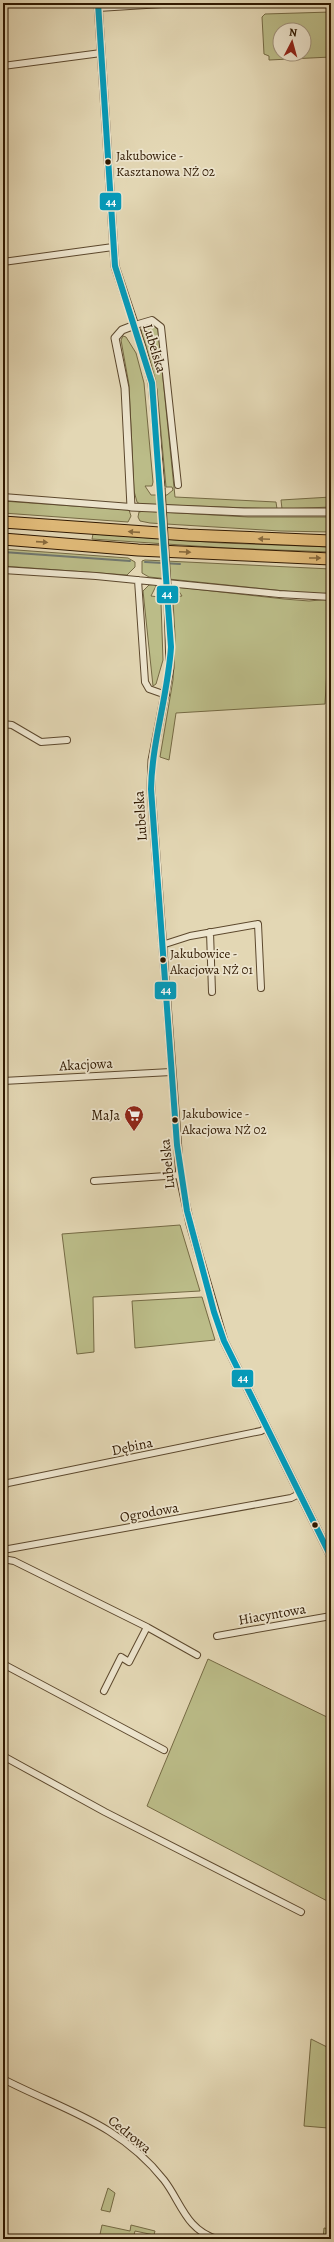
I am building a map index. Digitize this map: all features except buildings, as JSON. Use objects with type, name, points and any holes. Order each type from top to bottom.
[{"type":"highway","points":[[3,522],[188,536],[331,541]]},
{"type":"highway","points":[[3,539],[146,550],[331,558]]},
{"type":"street","points":[[98,6],[178,3]]},
{"type":"street","name":"Lubelska","points":[[98,6],[115,266],[152,383],[168,601],[170,659],[166,695],[154,750],[151,781],[171,1072],[180,1175],[190,1224],[218,1326],[232,1359],[331,1557]]},
{"type":"street","points":[[3,66],[101,53]]},
{"type":"street","points":[[3,262],[113,247]]},
{"type":"street","points":[[131,507],[125,388],[115,338],[122,330],[152,320],[161,327],[178,485]]},
{"type":"street","points":[[3,497],[131,507],[244,512],[331,512]]},
{"type":"street","points":[[3,570],[138,580],[279,594],[331,597]]},
{"type":"street","points":[[138,580],[146,682],[149,689],[166,695]]},
{"type":"street","points":[[3,724],[12,725],[41,742],[67,740]]},
{"type":"street","points":[[162,944],[210,932],[258,924],[261,988]]},
{"type":"street","points":[[210,932],[212,992]]},
{"type":"street","name":"Akacjowa","points":[[3,1081],[171,1072]]},
{"type":"street","points":[[94,1181],[180,1175]]},
{"type":"street","name":"Dębina","points":[[3,1486],[8,1483],[261,1431],[266,1428]]},
{"type":"street","name":"Ogrodowa","points":[[3,1550],[291,1498],[299,1494]]},
{"type":"street","points":[[3,1558],[14,1561],[147,1627],[197,1655]]},
{"type":"street","name":"Hiacyntowa","points":[[217,1636],[331,1616]]},
{"type":"street","points":[[104,1691],[121,1657],[129,1662],[147,1627]]},
{"type":"street","points":[[3,1664],[164,1750]]},
{"type":"street","points":[[3,1756],[105,1812],[301,1912]]},
{"type":"street","name":"Cedrowa","points":[[3,2079],[84,2116],[120,2138],[164,2180],[190,2222],[214,2239]]},
{"type":"green space","points":[[257,3],[276,3],[276,6],[257,7]]},
{"type":"green space","points":[[331,12],[331,57],[312,58],[312,22],[272,22],[272,60],[269,60],[269,56],[264,54],[262,17],[265,14]]},
{"type":"green space","points":[[147,324],[153,325],[158,330],[175,497],[276,502],[277,509],[140,504],[137,502],[134,491],[129,385],[121,340],[123,336],[126,337],[136,353],[144,383],[153,482],[152,486],[145,486],[151,495],[167,495],[173,490],[172,487],[166,487],[157,389],[141,333],[143,327]]},
{"type":"green space","points":[[331,497],[331,507],[282,509],[281,500]]},
{"type":"green space","points":[[3,501],[129,510],[131,516],[128,522],[3,513]]},
{"type":"green space","points":[[144,511],[248,517],[331,517],[331,532],[280,531],[150,523],[140,521],[138,517],[139,512]]},
{"type":"green space","points":[[93,534],[222,543],[331,547],[331,552],[226,548],[92,539]]},
{"type":"green space","points":[[3,549],[128,558],[135,562],[135,567],[127,575],[3,566]]},
{"type":"green space","points":[[142,561],[331,569],[331,593],[314,594],[149,577],[142,573]]},
{"type":"green space","points":[[157,584],[151,596],[159,597],[161,603],[163,660],[156,684],[153,686],[143,591],[149,585]]},
{"type":"green space","points":[[176,587],[309,601],[331,599],[325,704],[176,713],[169,760],[160,757],[173,680],[175,635],[173,597],[182,596]]},
{"type":"green space","points":[[180,1225],[200,1291],[93,1297],[94,1352],[77,1354],[62,1234]]},
{"type":"green space","points":[[202,1297],[215,1340],[135,1348],[132,1301]]},
{"type":"green space","points":[[208,1659],[331,1719],[331,1903],[147,1806]]},
{"type":"green space","points":[[311,2039],[331,2049],[331,2099],[328,2128],[304,2126]]},
{"type":"green space","points":[[108,2188],[115,2193],[110,2212],[101,2210]]},
{"type":"green space","points":[[331,2220],[331,2239],[323,2239],[324,2228],[330,2229]]},
{"type":"green space","points":[[102,2225],[130,2231],[131,2225],[155,2231],[154,2235],[135,2231],[133,2239],[99,2239]]},
{"type":"waterway","points":[[3,552],[130,561]]},
{"type":"waterway","points":[[145,562],[180,564]]},
{"type":"transit line","name":"44","points":[[98,3],[115,266],[152,383],[171,647],[167,683],[154,753],[151,789],[177,1145],[187,1211],[214,1312],[224,1341],[331,1557]]},
{"type":"place","name":"Jakubowice - Kasztanowa NŻ 02","points":[[108,162]]},
{"type":"place","name":"Jakubowice - Akacjowa NŻ 01","points":[[163,960]]},
{"type":"place","name":"Jakubowice - Akacjowa NŻ 02","points":[[175,1120]]},
{"type":"place","name":"MaJa","points":[[134,1132]]}]
